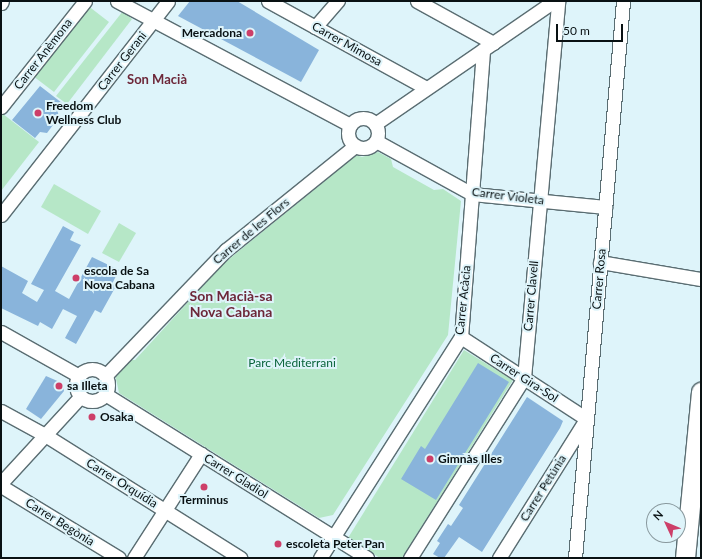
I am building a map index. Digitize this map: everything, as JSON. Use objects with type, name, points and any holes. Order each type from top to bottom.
[{"type":"highway","points":[[685,558],[701,392]]},
{"type":"street","name":"Carrer Anèmona","points":[[3,102],[85,1]]},
{"type":"street","points":[[117,1],[350,125]]},
{"type":"street","name":"Carrer Gerani","points":[[1,215],[168,1]]},
{"type":"street","name":"Carrer Mimosa","points":[[268,1],[426,88]]},
{"type":"street","points":[[315,27],[338,1]]},
{"type":"street","points":[[417,1],[488,47]]},
{"type":"street","points":[[375,124],[554,1]]},
{"type":"street","name":"Carrer Clavell","points":[[410,558],[524,378],[558,1]]},
{"type":"street","name":"Carrer Rosa","points":[[575,558],[623,1]]},
{"type":"street","name":"Carrer Acàcia","points":[[320,558],[461,337],[472,194],[488,47]]},
{"type":"street","points":[[361,117],[375,124],[378,130],[376,141],[366,148],[355,146],[347,135],[350,125],[361,117]]},
{"type":"street","name":"Carrer Violeta","points":[[376,141],[472,194],[605,207]]},
{"type":"street","name":"Carrer de les Flors","points":[[105,376],[226,250],[355,146]]},
{"type":"street","points":[[600,262],[701,279]]},
{"type":"street","points":[[1,332],[79,376]]},
{"type":"street","name":"Carrer Gira-Sol","points":[[461,337],[587,418]]},
{"type":"street","points":[[91,369],[105,376],[108,383],[105,394],[96,400],[81,396],[76,386],[79,376],[91,369]]},
{"type":"street","name":"Carrer Gladiol","points":[[105,394],[367,558]]},
{"type":"street","points":[[1,484],[81,396]]},
{"type":"street","name":"Carrer Orquídia","points":[[1,411],[45,435],[240,558]]},
{"type":"street","name":"Carrer Petúnia","points":[[499,558],[587,418]]},
{"type":"street","points":[[134,558],[201,454]]},
{"type":"street","name":"Carrer Begònia","points":[[1,484],[119,558]]},
{"type":"green space","points":[[87,5],[109,22],[54,92],[33,76]]},
{"type":"green space","points":[[123,11],[132,19],[67,104],[56,96]]},
{"type":"green space","points":[[3,114],[39,142],[1,191],[1,117]]},
{"type":"green space","name":"Parc Mediterrani","points":[[378,152],[391,159],[393,167],[434,190],[443,189],[461,201],[448,335],[333,515],[319,518],[119,393],[115,374],[127,360],[135,360],[223,264],[331,176],[334,167],[353,154],[362,157]]},
{"type":"green space","points":[[54,184],[101,211],[88,234],[41,207]]},
{"type":"green space","points":[[119,223],[136,233],[119,262],[102,253]]},
{"type":"green space","name":"Gimnàs Illes","points":[[464,350],[513,380],[402,558],[380,558],[348,538]]},
{"type":"building","name":"Mercadona","points":[[190,1],[237,1],[319,50],[301,82],[178,16]]},
{"type":"building","name":"Freedom Wellness Club","points":[[40,86],[62,103],[57,109],[59,117],[47,133],[40,132],[35,138],[12,120]]},
{"type":"building","points":[[63,226],[74,232],[70,240],[81,245],[55,291],[69,299],[92,257],[119,270],[112,284],[116,286],[101,313],[95,310],[76,344],[65,338],[77,316],[63,309],[52,329],[40,322],[38,326],[1,308],[1,266],[28,281],[22,293],[37,302],[44,290],[31,284]]},
{"type":"building","points":[[478,363],[509,382],[436,500],[401,479],[421,446],[425,449]]},
{"type":"building","points":[[46,376],[62,383],[64,391],[41,419],[26,409]]},
{"type":"building","points":[[527,397],[563,421],[560,428],[482,552],[459,537],[444,558],[440,558],[433,554],[440,543],[437,541],[448,524],[451,526],[463,508],[459,505]]},
{"type":"place","name":"Mercadona","points":[[250,33]]},
{"type":"place","name":"Freedom Wellness Club","points":[[38,113]]},
{"type":"place","name":"escola de Sa Nova Cabana","points":[[76,278]]},
{"type":"place","name":"sa Illeta","points":[[59,386]]},
{"type":"place","name":"Osaka","points":[[92,417]]},
{"type":"place","name":"Gimnàs Illes","points":[[430,459]]},
{"type":"place","name":"Terminus","points":[[204,487]]},
{"type":"place","name":"escoleta Peter Pan","points":[[278,544]]},
{"type":"district","name":"Son Macià","points":[[157,79]]},
{"type":"district","name":"Son Macià-sa Nova Cabana","points":[[231,304]]}]
